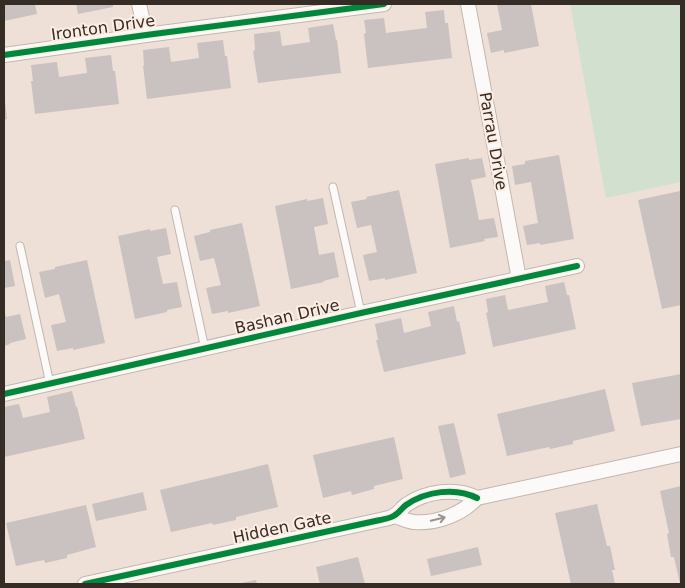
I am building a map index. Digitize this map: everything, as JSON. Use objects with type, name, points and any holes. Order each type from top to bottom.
[{"type":"street","points":[[139,4],[146,35]]},
{"type":"street","name":"Ironton Drive","points":[[4,55],[146,35],[307,9],[384,4]]},
{"type":"street","name":"Parrau Drive","points":[[468,4],[519,278]]},
{"type":"street","name":"Bashan Drive","points":[[4,394],[577,266]]},
{"type":"street","name":"Hidden Gate","points":[[85,584],[395,516],[414,522],[439,519],[464,510],[477,498],[681,454]]},
{"type":"street","name":"Hidden Gate","points":[[395,516],[400,510],[415,500],[435,493],[460,492],[477,498]]},
{"type":"lane","points":[[333,187],[361,313]]},
{"type":"lane","points":[[175,210],[205,348]]},
{"type":"lane","points":[[20,246],[50,384]]},
{"type":"green space","points":[[570,4],[681,4],[681,182],[606,198]]},
{"type":"building","points":[[4,4],[35,4],[37,14],[4,21]]},
{"type":"building","points":[[76,4],[113,4],[113,7],[78,14]]},
{"type":"building","points":[[497,4],[531,4],[539,46],[504,53],[504,50],[491,53],[487,33],[502,30]]},
{"type":"building","points":[[444,10],[445,23],[448,23],[452,58],[368,68],[364,20],[384,18],[386,33],[427,28],[425,12]]},
{"type":"building","points":[[333,24],[341,73],[258,83],[253,51],[255,50],[254,34],[280,31],[282,46],[310,42],[308,28]]},
{"type":"building","points":[[223,40],[231,88],[147,99],[143,50],[169,47],[171,62],[199,58],[197,43]]},
{"type":"building","points":[[111,55],[119,104],[35,114],[31,65],[57,62],[59,77],[87,73],[85,58]]},
{"type":"building","points":[[4,101],[7,119],[4,120]]},
{"type":"building","points":[[559,155],[574,239],[540,245],[540,243],[527,245],[523,226],[538,223],[531,182],[515,185],[512,166],[525,164],[525,161]]},
{"type":"building","points":[[469,158],[469,160],[482,158],[486,177],[471,180],[479,220],[494,218],[498,237],[450,248],[435,164]]},
{"type":"building","points":[[399,190],[417,273],[385,280],[385,278],[369,281],[363,255],[377,252],[371,225],[357,228],[351,202]]},
{"type":"building","points":[[680,191],[681,305],[662,309],[638,200]]},
{"type":"building","points":[[323,198],[328,224],[314,227],[319,255],[334,252],[339,277],[291,289],[275,206],[307,199],[307,201]]},
{"type":"building","points":[[242,223],[260,306],[228,313],[228,311],[212,314],[206,288],[221,285],[214,258],[200,261],[194,236],[210,232],[210,230]]},
{"type":"building","points":[[166,228],[171,254],[157,257],[163,284],[177,282],[182,307],[135,319],[118,236],[150,229],[150,231]]},
{"type":"building","points":[[10,260],[15,286],[4,288],[4,261]]},
{"type":"building","points":[[87,260],[105,343],[73,350],[73,348],[57,351],[51,325],[66,322],[59,294],[45,298],[39,272]]},
{"type":"building","points":[[564,282],[567,295],[569,295],[576,329],[493,347],[486,313],[488,312],[486,299],[505,295],[508,310],[548,302],[545,286]]},
{"type":"building","points":[[454,306],[466,354],[384,372],[376,340],[378,340],[375,324],[401,318],[404,333],[431,326],[428,312]]},
{"type":"building","points":[[4,310],[6,317],[20,314],[26,339],[4,346]]},
{"type":"building","points":[[681,374],[681,419],[641,426],[632,383]]},
{"type":"building","points":[[605,389],[615,431],[573,441],[573,444],[507,456],[497,414]]},
{"type":"building","points":[[72,391],[85,439],[4,457],[4,407],[19,404],[23,418],[50,412],[47,397]]},
{"type":"building","points":[[454,423],[466,474],[450,478],[438,426]]},
{"type":"building","points":[[394,437],[403,479],[374,486],[374,489],[352,495],[351,491],[323,498],[313,455]]},
{"type":"building","points":[[268,464],[278,507],[236,517],[236,520],[171,532],[160,490]]},
{"type":"building","points":[[681,486],[680,584],[674,557],[671,557],[667,534],[669,533],[660,491]]},
{"type":"building","points":[[143,492],[147,510],[96,521],[92,504]]},
{"type":"building","points":[[597,504],[607,546],[610,546],[615,570],[612,570],[615,584],[571,584],[555,513]]},
{"type":"building","points":[[86,505],[96,547],[67,555],[67,558],[45,563],[44,560],[16,566],[6,523]]},
{"type":"building","points":[[478,547],[482,565],[431,576],[427,559]]},
{"type":"building","points":[[358,557],[365,584],[320,584],[316,567]]},
{"type":"building","points":[[256,580],[257,584],[241,584],[241,583]]},
{"type":"cycle path","points":[[4,55],[384,4]]},
{"type":"cycle path","points":[[4,394],[577,266]]},
{"type":"cycle path","points":[[85,584],[392,517],[414,500],[441,492],[460,492],[477,498]]}]
